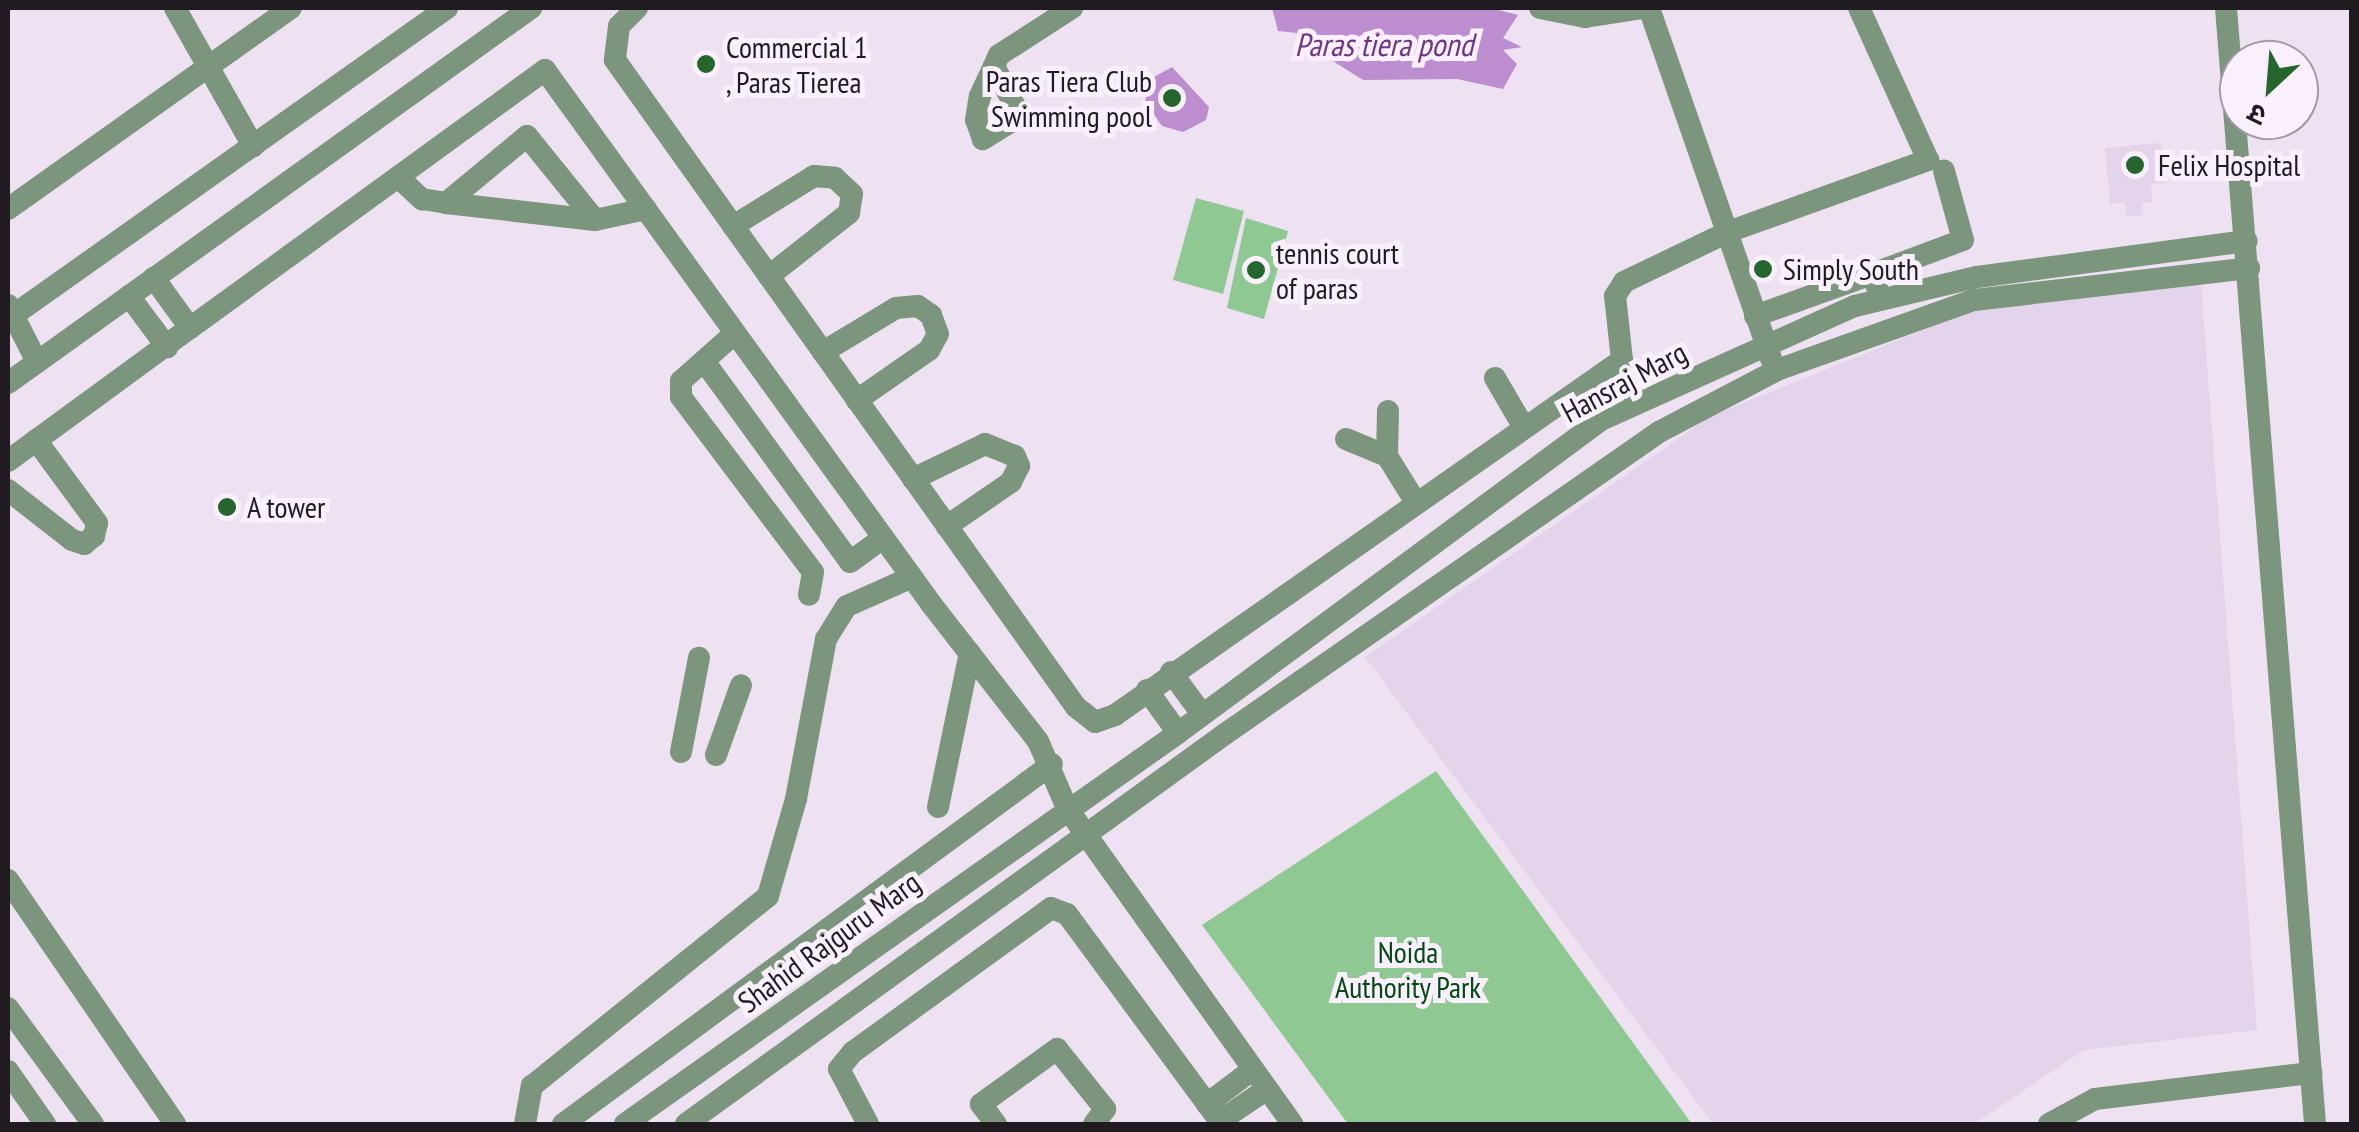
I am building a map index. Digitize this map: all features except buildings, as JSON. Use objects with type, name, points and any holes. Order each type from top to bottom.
[{"type":"street","points":[[175,8],[253,146]]},
{"type":"street","points":[[8,210],[291,8]]},
{"type":"street","points":[[37,362],[9,314],[447,8]]},
{"type":"street","points":[[8,383],[531,8]]},
{"type":"street","points":[[637,8],[619,26],[615,60],[1086,719],[1105,720],[1624,358],[1614,296],[1624,282],[1728,232],[1928,160],[1860,8]]},
{"type":"street","points":[[994,66],[999,54],[1072,8]]},
{"type":"street","points":[[1540,8],[1585,17],[1646,8],[1728,232],[1764,345],[1777,370]]},
{"type":"street","points":[[2226,8],[2314,1124]]},
{"type":"street","points":[[8,461],[545,70],[734,334],[1052,764],[1067,808],[1292,1124]]},
{"type":"street","points":[[446,203],[526,136],[595,220]]},
{"type":"street","points":[[1755,316],[1962,240],[1944,170]]},
{"type":"street","points":[[733,226],[814,176],[835,178],[852,194],[848,213],[768,276]]},
{"type":"street","points":[[398,177],[422,199],[446,203],[595,220],[646,209]]},
{"type":"street","name":"Hansraj Marg","points":[[1067,808],[1178,732],[1602,420],[1764,345],[1882,300],[1977,277],[2247,240]]},
{"type":"street","name":"Hansraj Marg","points":[[1086,836],[1633,447],[1777,370],[1974,300],[2249,268]]},
{"type":"street","points":[[1872,274],[1882,300]]},
{"type":"street","points":[[154,278],[190,328]]},
{"type":"street","points":[[129,296],[166,346]]},
{"type":"street","points":[[823,352],[896,308],[918,306],[930,315],[938,334],[929,350],[857,400]]},
{"type":"street","points":[[734,334],[681,381],[681,397],[813,572],[809,595]]},
{"type":"street","points":[[704,361],[850,562],[884,538]]},
{"type":"street","points":[[1495,378],[1523,426]]},
{"type":"street","points":[[1388,411],[1387,456],[1414,502]]},
{"type":"street","points":[[1346,439],[1387,456]]},
{"type":"street","points":[[8,490],[72,540],[84,544],[94,536],[97,523],[36,440]]},
{"type":"street","points":[[913,478],[985,444],[1015,456],[1019,466],[1011,482],[947,526]]},
{"type":"street","points":[[526,1124],[532,1086],[768,896],[796,799],[826,639],[848,606],[912,577]]},
{"type":"street","points":[[938,807],[970,653]]},
{"type":"street","points":[[681,752],[698,658]]},
{"type":"street","points":[[1171,672],[1202,714]]},
{"type":"street","points":[[716,755],[742,685]]},
{"type":"street","points":[[1147,690],[1178,732]]},
{"type":"street","points":[[563,1124],[1052,764]]},
{"type":"street","name":"Shahid Rajguru Marg","points":[[625,1124],[1067,808]]},
{"type":"street","points":[[686,1124],[1086,836]]},
{"type":"street","points":[[8,880],[175,1124]]},
{"type":"street","points":[[839,1069],[853,1052],[1051,908],[1067,914],[1216,1117]]},
{"type":"street","points":[[8,1008],[93,1124]]},
{"type":"street","points":[[816,1030],[868,1124]]},
{"type":"street","points":[[996,1124],[980,1104],[1057,1049],[1105,1109],[1094,1124]]},
{"type":"street","points":[[1216,1117],[1252,1070]]},
{"type":"street","points":[[8,1072],[45,1124]]},
{"type":"street","points":[[2049,1124],[2095,1100],[2311,1072]]},
{"type":"street","points":[[1216,1117],[1266,1090]]},
{"type":"shaded area","name":"Felix Hospital","points":[[2161,143],[2165,183],[2151,184],[2152,202],[2142,203],[2143,215],[2127,217],[2125,203],[2110,204],[2105,148]]},
{"type":"shaded area","points":[[2201,283],[2257,1030],[2084,1050],[1974,1124],[1713,1124],[1365,657],[1709,417],[1992,302]]},
{"type":"green space","points":[[1196,198],[1244,211],[1223,294],[1173,280]]},
{"type":"green space","name":"tennis court of paras","points":[[1246,218],[1288,231],[1264,319],[1227,308]]},
{"type":"green space","name":"Noida Authority Park","points":[[1436,771],[1692,1124],[1348,1124],[1202,925]]},
{"type":"water","name":"Paras tiera pond","points":[[1272,8],[1491,8],[1518,15],[1503,38],[1522,47],[1503,50],[1517,64],[1503,89],[1457,79],[1363,80],[1312,48],[1307,34],[1278,31]]},
{"type":"water","name":"Paras Tiera Club Swimming pool","points":[[1172,67],[1209,107],[1206,120],[1183,132],[1162,126],[1145,101],[1152,78]]},
{"type":"place","name":"Commercial 1 , Paras Tierea","points":[[706,64]]},
{"type":"place","name":"Paras Tiera Club Swimming pool","points":[[1172,98]]},
{"type":"place","name":"Felix Hospital","points":[[2135,165]]},
{"type":"place","name":"Simply South","points":[[1763,269]]},
{"type":"place","name":"tennis court of paras","points":[[1256,270]]},
{"type":"place","name":"A tower","points":[[227,507]]}]
